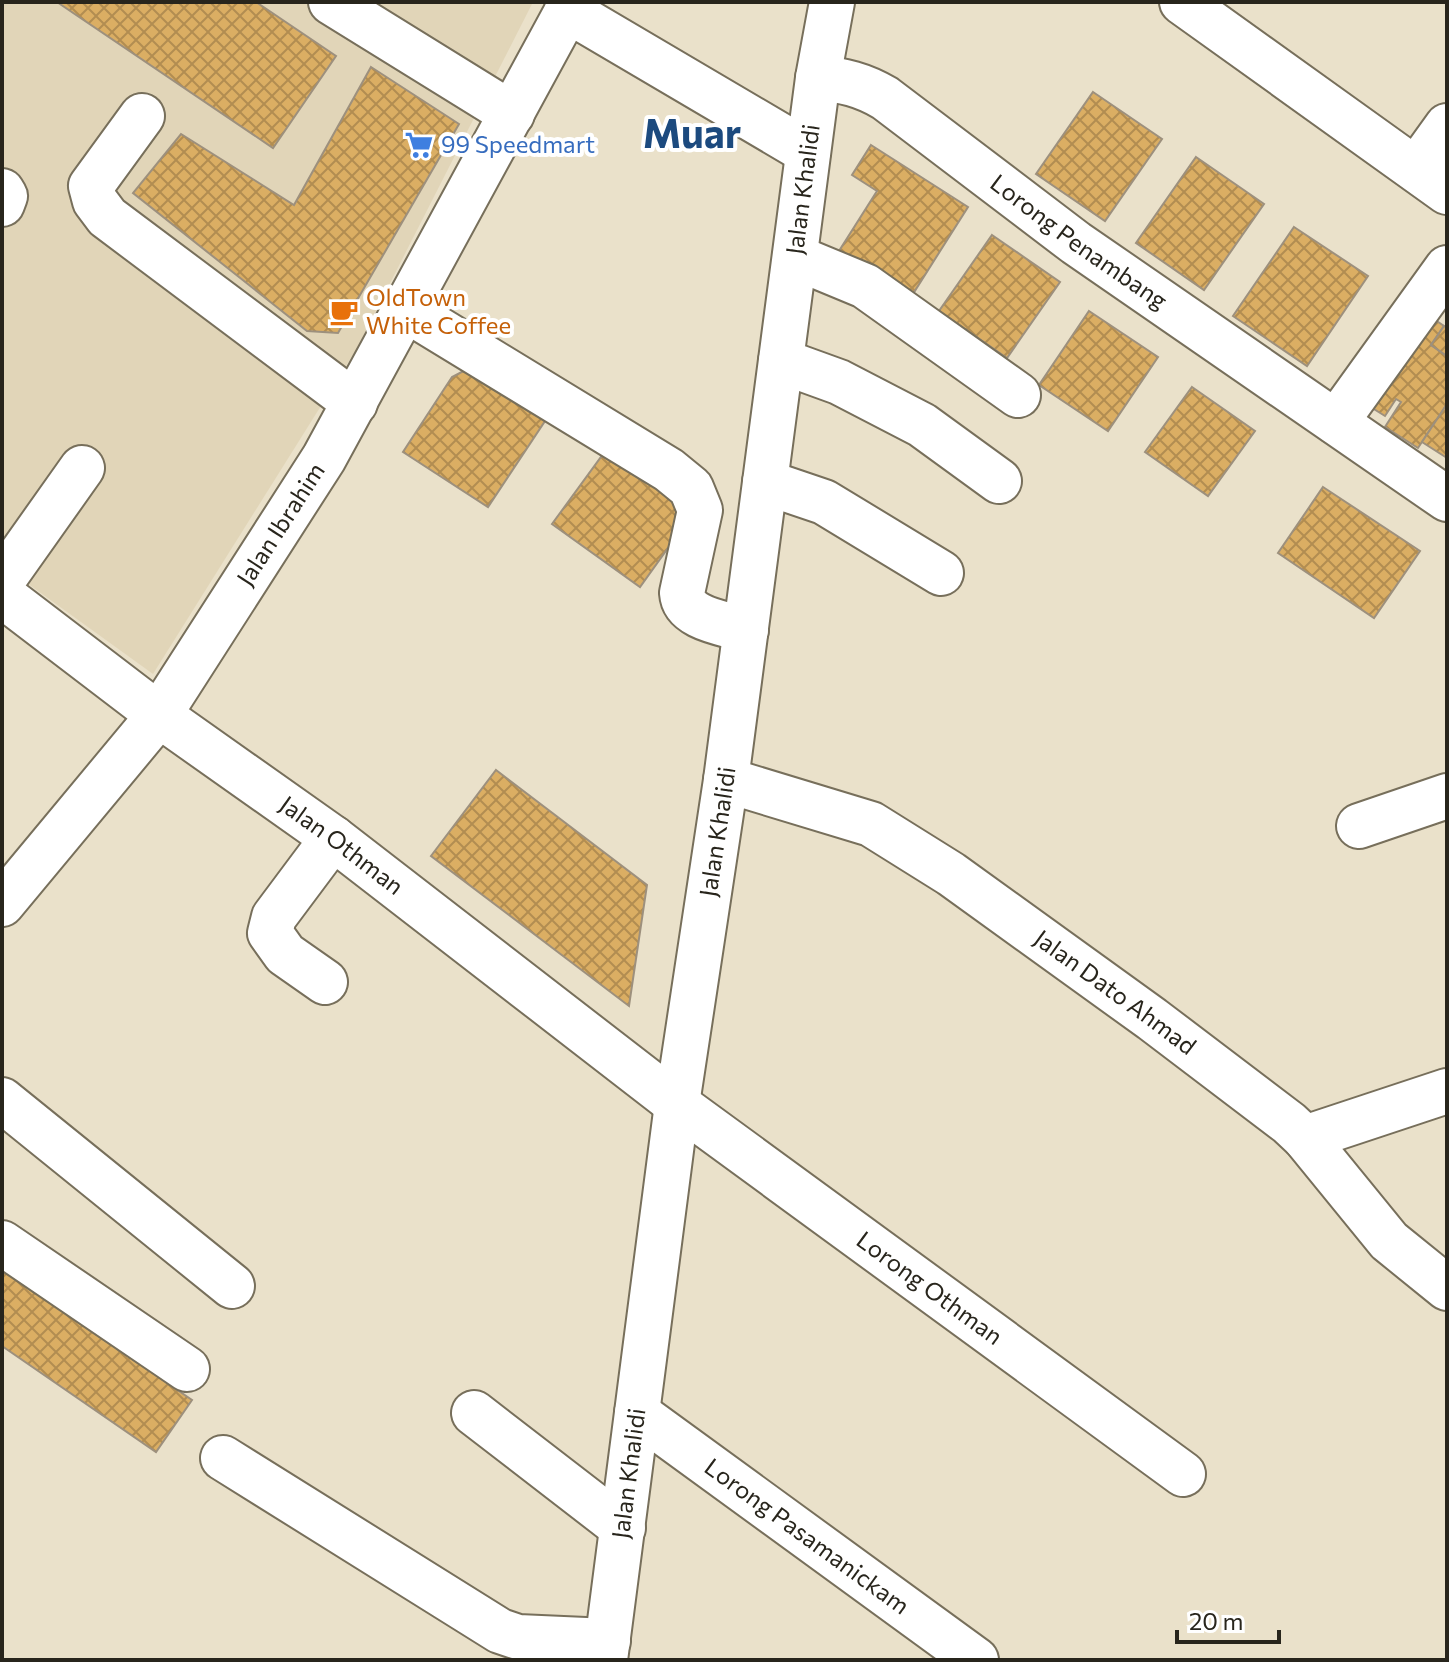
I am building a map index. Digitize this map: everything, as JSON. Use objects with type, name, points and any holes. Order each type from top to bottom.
[{"type":"street","points":[[331,2],[512,114]]},
{"type":"street","name":"Jalan Khalidi","points":[[606,1651],[677,1104],[726,780],[818,78],[832,2]]},
{"type":"street","points":[[1182,2],[1431,181],[1447,126]]},
{"type":"street","points":[[569,6],[808,152]]},
{"type":"street","name":"Jalan Ibrahim","points":[[2,904],[159,715],[324,458],[569,6]]},
{"type":"street","name":"Lorong Penambang","points":[[818,78],[866,86],[885,98],[1076,243],[1447,499]]},
{"type":"street","points":[[142,116],[91,186],[95,201],[107,217],[355,403]]},
{"type":"street","points":[[2,191],[5,196],[2,204]]},
{"type":"street","points":[[795,257],[865,286],[1018,395]]},
{"type":"street","points":[[1336,422],[1447,268]]},
{"type":"street","points":[[405,309],[669,470],[691,488],[700,510],[682,593],[683,603],[691,612],[746,630]]},
{"type":"street","points":[[781,361],[839,382],[922,425],[999,481]]},
{"type":"street","points":[[6,603],[82,468]]},
{"type":"street","points":[[765,482],[824,502],[941,573]]},
{"type":"street","name":"Jalan Othman","points":[[6,603],[333,838],[677,1104]]},
{"type":"street","name":"Jalan Dato Ahmad","points":[[726,780],[871,824],[951,874],[1152,1019],[1305,1138],[1389,1241],[1447,1288]]},
{"type":"street","points":[[1359,826],[1447,796]]},
{"type":"street","points":[[325,982],[285,954],[270,933],[274,917],[333,838]]},
{"type":"street","points":[[1305,1138],[1447,1091]]},
{"type":"street","points":[[2,1100],[232,1286]]},
{"type":"street","name":"Lorong Othman","points":[[677,1104],[1183,1474]]},
{"type":"street","points":[[2,1243],[187,1369]]},
{"type":"street","points":[[474,1413],[623,1528]]},
{"type":"street","name":"Lorong Pasamanickam","points":[[637,1413],[976,1660]]},
{"type":"street","points":[[223,1458],[500,1631],[518,1637],[606,1651]]},
{"type":"shaded area","points":[[2,2],[533,2],[356,350],[153,674],[2,565]]},
{"type":"building","points":[[57,2],[256,2],[336,56],[273,148]]},
{"type":"building","points":[[371,67],[459,124],[338,333],[307,331],[133,193],[181,134],[294,205]]},
{"type":"building","points":[[1093,92],[1162,139],[1105,221],[1036,174]]},
{"type":"building","points":[[871,145],[968,207],[911,297],[839,251],[877,191],[852,175]]},
{"type":"building","points":[[1196,157],[1264,204],[1204,290],[1136,243]]},
{"type":"building","points":[[1294,227],[1368,276],[1307,366],[1233,316]]},
{"type":"building","points":[[992,235],[1060,282],[1007,358],[939,311]]},
{"type":"building","points":[[1089,311],[1158,357],[1108,431],[1039,385]]},
{"type":"building","points":[[1428,315],[1444,326],[1431,345],[1447,356],[1447,404],[1418,448],[1385,427],[1401,402],[1396,399],[1385,416],[1369,406]]},
{"type":"building","points":[[1444,326],[1447,328],[1447,356],[1431,345]]},
{"type":"building","points":[[477,364],[551,412],[488,507],[403,452],[452,377]]},
{"type":"building","points":[[1192,387],[1255,431],[1208,496],[1145,452]]},
{"type":"building","points":[[1447,404],[1447,458],[1422,442]]},
{"type":"building","points":[[609,446],[696,509],[640,587],[552,524]]},
{"type":"building","points":[[1323,487],[1420,551],[1374,618],[1278,553]]},
{"type":"building","points":[[496,770],[647,885],[629,1006],[431,856]]},
{"type":"building","points":[[2,1270],[192,1400],[156,1452],[2,1346]]},
{"type":"place","name":"99 Speedmart","points":[[419,145]]},
{"type":"place","name":"OldTown White Coffee","points":[[344,312]]},
{"type":"district","name":"Muar","points":[[692,134]]}]
